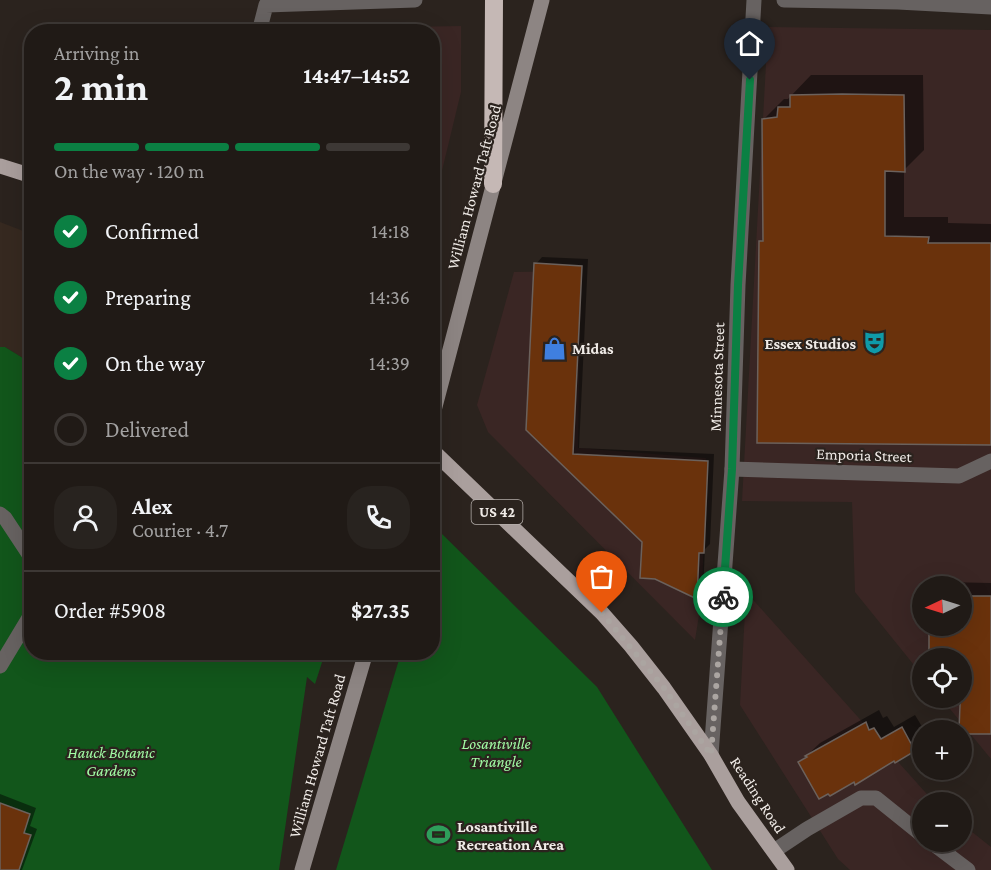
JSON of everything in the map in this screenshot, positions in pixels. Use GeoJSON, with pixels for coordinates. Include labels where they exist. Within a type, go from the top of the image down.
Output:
{"type":"FeatureCollection","features":[{"type":"Feature","properties":{"kind":"highway"},"geometry":{"type":"LineString","coordinates":[[494,0],[494,184]]}},
{"type":"Feature","properties":{"kind":"main road","name":"William Howard Taft Road"},"geometry":{"type":"LineString","coordinates":[[440,388],[542,0]]}},
{"type":"Feature","properties":{"kind":"main road"},"geometry":{"type":"LineString","coordinates":[[0,166],[24,174]]}},
{"type":"Feature","properties":{"kind":"main road","name":"Reading Road"},"geometry":{"type":"LineString","coordinates":[[440,458],[602,613],[664,688],[711,755],[738,802],[787,870]]}},
{"type":"Feature","properties":{"kind":"main road","name":"William Howard Taft Road"},"geometry":{"type":"LineString","coordinates":[[302,870],[364,660]]}},
{"type":"Feature","properties":{"kind":"street"},"geometry":{"type":"LineString","coordinates":[[261,24],[266,5],[415,0]]}},
{"type":"Feature","properties":{"kind":"street","name":"Minnesota Street"},"geometry":{"type":"LineString","coordinates":[[711,755],[732,469],[738,285],[754,0]]}},
{"type":"Feature","properties":{"kind":"street"},"geometry":{"type":"LineString","coordinates":[[784,0],[898,1],[991,7]]}},
{"type":"Feature","properties":{"kind":"street","name":"Emporia Street"},"geometry":{"type":"LineString","coordinates":[[732,469],[959,476],[991,461]]}},
{"type":"Feature","properties":{"kind":"street"},"geometry":{"type":"LineString","coordinates":[[0,514],[24,547]]}},
{"type":"Feature","properties":{"kind":"street"},"geometry":{"type":"LineString","coordinates":[[0,666],[24,626]]}},
{"type":"Feature","properties":{"kind":"street"},"geometry":{"type":"LineString","coordinates":[[774,851],[861,798],[876,798],[912,826]]}},
{"type":"Feature","properties":{"kind":"street"},"geometry":{"type":"LineString","coordinates":[[944,852],[968,870]]}},
{"type":"Feature","properties":{"kind":"shaded area"},"geometry":{"type":"Polygon","coordinates":[[[440,26],[461,26],[461,92],[440,179],[440,26]]]}},
{"type":"Feature","properties":{"kind":"shaded area"},"geometry":{"type":"Polygon","coordinates":[[[768,27],[991,30],[991,759],[972,736],[972,720],[959,720],[949,708],[972,708],[972,648],[912,648],[912,663],[855,592],[852,502],[742,501],[768,27]]]}},
{"type":"Feature","properties":{"kind":"shaded area"},"geometry":{"type":"Polygon","coordinates":[[[0,222],[24,231],[24,359],[5,347],[0,347],[0,222]]]}},
{"type":"Feature","properties":{"kind":"shaded area"},"geometry":{"type":"Polygon","coordinates":[[[581,271],[578,448],[706,458],[702,597],[695,640],[488,432],[477,405],[514,272],[581,271]]]}},
{"type":"Feature","properties":{"kind":"shaded area"},"geometry":{"type":"Polygon","coordinates":[[[746,592],[925,792],[912,792],[912,852],[972,852],[972,832],[991,847],[991,870],[850,870],[838,859],[740,705],[746,592]]]}},
{"type":"Feature","properties":{"kind":"green space","name":"Hauck Botanic Gardens"},"geometry":{"type":"Polygon","coordinates":[[[0,347],[5,347],[24,359],[24,660],[323,660],[315,684],[307,677],[279,870],[0,870],[0,347]]]}},
{"type":"Feature","properties":{"kind":"green space","name":"Losantiville Triangle"},"geometry":{"type":"Polygon","coordinates":[[[440,532],[597,687],[712,870],[336,870],[399,660],[440,660],[440,532]]]}},
{"type":"Feature","properties":{"kind":"building","name":"Essex Studios"},"geometry":{"type":"Polygon","coordinates":[[[790,95],[904,95],[905,172],[885,171],[885,236],[929,237],[928,243],[991,243],[991,445],[757,443],[759,241],[763,241],[762,119],[777,117],[778,107],[790,107],[790,95]]]}},
{"type":"Feature","properties":{"kind":"building","name":"Midas"},"geometry":{"type":"Polygon","coordinates":[[[534,263],[582,266],[573,454],[708,461],[704,553],[699,553],[697,599],[655,579],[640,578],[642,542],[526,430],[534,263]]]}},
{"type":"Feature","properties":{"kind":"building"},"geometry":{"type":"Polygon","coordinates":[[[972,596],[991,596],[991,734],[972,734],[972,720],[959,720],[960,708],[972,708],[972,648],[929,648],[929,636],[972,636],[972,596]]]}},
{"type":"Feature","properties":{"kind":"building"},"geometry":{"type":"Polygon","coordinates":[[[866,722],[869,730],[874,728],[881,739],[902,727],[912,745],[912,753],[895,763],[894,761],[855,785],[854,782],[830,796],[828,794],[819,799],[798,762],[807,757],[805,756],[866,722]]]}},
{"type":"Feature","properties":{"kind":"building"},"geometry":{"type":"Polygon","coordinates":[[[0,803],[30,814],[24,833],[31,835],[19,870],[0,870],[0,803]]]}},
{"type":"Feature","properties":{"kind":"way so far"},"geometry":{"type":"LineString","coordinates":[[602,613],[664,688],[711,755],[723,597]]}},
{"type":"Feature","properties":{"kind":"place","name":"Essex Studios"},"geometry":{"type":"Point","coordinates":[874,343]}},
{"type":"Feature","properties":{"kind":"place","name":"Midas"},"geometry":{"type":"Point","coordinates":[554,348]}},
{"type":"Feature","properties":{"kind":"place","name":"Losantiville Recreation Area"},"geometry":{"type":"Point","coordinates":[439,835]}},
{"type":"Feature","properties":{"kind":"route"},"geometry":{"type":"LineString","coordinates":[[723,597],[732,469],[738,285],[750,80]]}}]}
